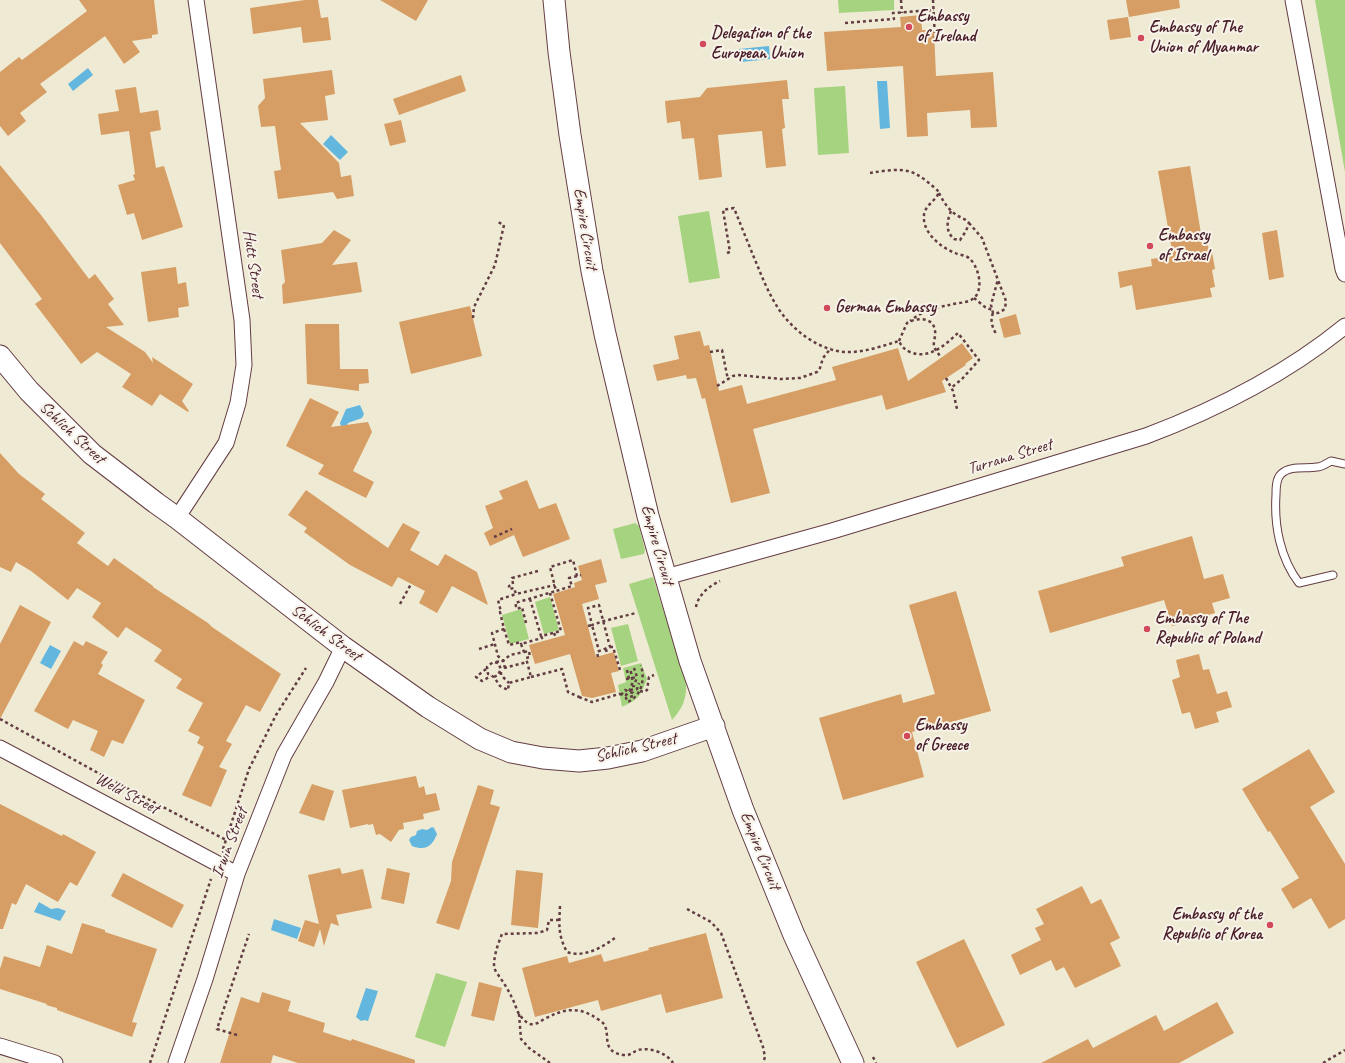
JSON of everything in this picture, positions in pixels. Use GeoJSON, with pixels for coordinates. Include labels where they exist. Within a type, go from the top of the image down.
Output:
{"type":"FeatureCollection","features":[{"type":"Feature","properties":{"kind":"street","name":"Hutt Street"},"geometry":{"type":"LineString","coordinates":[[177,518],[226,443],[238,404],[244,365],[242,320],[196,0]]}},
{"type":"Feature","properties":{"kind":"street","name":"Empire Circuit"},"geometry":{"type":"LineString","coordinates":[[554,0],[570,135],[592,271],[637,470],[666,577],[690,661],[743,810],[794,936],[853,1063]]}},
{"type":"Feature","properties":{"kind":"street"},"geometry":{"type":"LineString","coordinates":[[1293,0],[1345,274]]}},
{"type":"Feature","properties":{"kind":"street","name":"Turrana Street"},"geometry":{"type":"LineString","coordinates":[[666,577],[832,531],[1146,436],[1184,421],[1253,388],[1319,347],[1345,326]]}},
{"type":"Feature","properties":{"kind":"street","name":"Schlich Street"},"geometry":{"type":"LineString","coordinates":[[0,356],[29,391],[92,454],[343,647],[435,711],[480,738],[511,752],[543,758],[579,761],[608,758],[642,751],[714,726]]}},
{"type":"Feature","properties":{"kind":"street","name":"Irwin Street"},"geometry":{"type":"LineString","coordinates":[[176,1063],[205,980],[237,874],[284,756],[326,682],[343,647]]}},
{"type":"Feature","properties":{"kind":"street","name":"Weld Street"},"geometry":{"type":"LineString","coordinates":[[0,748],[237,874]]}},
{"type":"Feature","properties":{"kind":"street"},"geometry":{"type":"LineString","coordinates":[[0,1046],[56,1063]]}},
{"type":"Feature","properties":{"kind":"lane"},"geometry":{"type":"LineString","coordinates":[[1333,575],[1299,583],[1291,572],[1282,549],[1278,531],[1275,506],[1277,484],[1281,474],[1288,470],[1319,467],[1331,461],[1345,464]]}},
{"type":"Feature","properties":{"kind":"path"},"geometry":{"type":"LineString","coordinates":[[901,0],[902,13]]}},
{"type":"Feature","properties":{"kind":"path"},"geometry":{"type":"LineString","coordinates":[[933,0],[935,38]]}},
{"type":"Feature","properties":{"kind":"path"},"geometry":{"type":"LineString","coordinates":[[845,23],[894,19],[894,13],[934,10]]}},
{"type":"Feature","properties":{"kind":"path"},"geometry":{"type":"LineString","coordinates":[[870,173],[896,170],[913,172],[939,192],[943,201],[951,212],[965,219],[982,238],[1006,300],[1005,309],[1001,313],[993,312],[974,298]]}},
{"type":"Feature","properties":{"kind":"path"},"geometry":{"type":"LineString","coordinates":[[939,192],[938,196],[927,207],[924,214],[927,231],[940,244],[951,251],[969,258],[978,273],[978,291],[974,298],[962,303],[950,304],[917,316],[904,327],[899,341],[902,347],[914,354],[925,355],[936,350],[958,332],[979,360],[962,379],[951,388]]}},
{"type":"Feature","properties":{"kind":"path"},"geometry":{"type":"LineString","coordinates":[[727,253],[730,252],[723,210],[734,208],[764,282],[779,311],[795,328],[811,341],[845,352],[858,352],[899,341]]}},
{"type":"Feature","properties":{"kind":"path"},"geometry":{"type":"LineString","coordinates":[[951,212],[947,225],[951,237],[954,239],[960,240],[969,223]]}},
{"type":"Feature","properties":{"kind":"path"},"geometry":{"type":"LineString","coordinates":[[473,318],[474,307],[495,265],[504,225],[498,222]]}},
{"type":"Feature","properties":{"kind":"path"},"geometry":{"type":"LineString","coordinates":[[996,334],[991,319],[993,312],[991,304],[998,279]]}},
{"type":"Feature","properties":{"kind":"path"},"geometry":{"type":"LineString","coordinates":[[910,321],[924,319],[931,322],[935,330],[934,344],[941,358]]}},
{"type":"Feature","properties":{"kind":"path"},"geometry":{"type":"LineString","coordinates":[[718,386],[738,375],[781,380],[800,378],[817,372],[831,348]]}},
{"type":"Feature","properties":{"kind":"path"},"geometry":{"type":"LineString","coordinates":[[710,352],[722,350],[728,380]]}},
{"type":"Feature","properties":{"kind":"path"},"geometry":{"type":"LineString","coordinates":[[946,378],[951,388],[957,409]]}},
{"type":"Feature","properties":{"kind":"path"},"geometry":{"type":"LineString","coordinates":[[494,537],[512,529]]}},
{"type":"Feature","properties":{"kind":"path"},"geometry":{"type":"LineString","coordinates":[[526,623],[522,607],[517,609],[515,603],[530,599],[550,593],[572,586],[569,578],[579,576],[573,560],[550,567],[556,591]]}},
{"type":"Feature","properties":{"kind":"path"},"geometry":{"type":"LineString","coordinates":[[516,594],[514,588],[510,589],[509,586],[513,584],[512,578],[538,571]]}},
{"type":"Feature","properties":{"kind":"path"},"geometry":{"type":"LineString","coordinates":[[696,611],[696,604],[703,593],[711,585],[725,579]]}},
{"type":"Feature","properties":{"kind":"path"},"geometry":{"type":"LineString","coordinates":[[400,604],[411,584]]}},
{"type":"Feature","properties":{"kind":"path"},"geometry":{"type":"LineString","coordinates":[[550,593],[561,631],[542,639],[522,644],[521,642],[508,645],[498,600],[554,585]]}},
{"type":"Feature","properties":{"kind":"path"},"geometry":{"type":"LineString","coordinates":[[530,599],[542,639]]}},
{"type":"Feature","properties":{"kind":"path"},"geometry":{"type":"LineString","coordinates":[[598,657],[588,608],[599,605],[610,648]]}},
{"type":"Feature","properties":{"kind":"path"},"geometry":{"type":"LineString","coordinates":[[588,626],[636,613]]}},
{"type":"Feature","properties":{"kind":"path"},"geometry":{"type":"LineString","coordinates":[[504,629],[492,633],[498,656],[503,661],[505,668]]}},
{"type":"Feature","properties":{"kind":"path"},"geometry":{"type":"LineString","coordinates":[[554,633],[556,638]]}},
{"type":"Feature","properties":{"kind":"path"},"geometry":{"type":"LineString","coordinates":[[479,649],[495,644]]}},
{"type":"Feature","properties":{"kind":"path"},"geometry":{"type":"LineString","coordinates":[[522,644],[524,652]]}},
{"type":"Feature","properties":{"kind":"path"},"geometry":{"type":"LineString","coordinates":[[598,651],[613,647],[620,670]]}},
{"type":"Feature","properties":{"kind":"path"},"geometry":{"type":"LineString","coordinates":[[606,649],[607,654]]}},
{"type":"Feature","properties":{"kind":"path"},"geometry":{"type":"LineString","coordinates":[[527,662],[505,668],[498,675],[482,680],[476,677],[490,663],[503,661],[510,655],[529,651],[530,657],[526,658],[531,677]]}},
{"type":"Feature","properties":{"kind":"path"},"geometry":{"type":"LineString","coordinates":[[495,662],[499,665],[501,675],[509,683]]}},
{"type":"Feature","properties":{"kind":"path"},"geometry":{"type":"LineString","coordinates":[[629,690],[634,695],[626,698],[628,702],[634,699],[640,691],[643,678],[641,665]]}},
{"type":"Feature","properties":{"kind":"path"},"geometry":{"type":"LineString","coordinates":[[486,668],[488,674],[492,676],[500,686],[508,690],[509,683]]}},
{"type":"Feature","properties":{"kind":"path"},"geometry":{"type":"LineString","coordinates":[[509,683],[562,669],[568,692],[592,702],[619,694],[626,695],[636,682],[634,668]]}},
{"type":"Feature","properties":{"kind":"path"},"geometry":{"type":"LineString","coordinates":[[628,669],[629,679],[632,686]]}},
{"type":"Feature","properties":{"kind":"path"},"geometry":{"type":"LineString","coordinates":[[640,691],[644,692],[647,690],[649,683],[648,679],[654,675]]}},
{"type":"Feature","properties":{"kind":"path"},"geometry":{"type":"LineString","coordinates":[[629,679],[636,677]]}},
{"type":"Feature","properties":{"kind":"path"},"geometry":{"type":"LineString","coordinates":[[629,690],[637,689],[639,683]]}},
{"type":"Feature","properties":{"kind":"path"},"geometry":{"type":"LineString","coordinates":[[0,719],[100,774],[226,840]]}},
{"type":"Feature","properties":{"kind":"path"},"geometry":{"type":"LineString","coordinates":[[560,906],[559,930],[567,952],[574,954],[586,953],[602,947],[616,937]]}},
{"type":"Feature","properties":{"kind":"path"},"geometry":{"type":"LineString","coordinates":[[687,909],[711,922],[721,932],[763,1047],[765,1057],[763,1063]]}},
{"type":"Feature","properties":{"kind":"path"},"geometry":{"type":"LineString","coordinates":[[560,920],[549,920],[547,930],[538,933],[502,934],[497,948],[494,968],[512,998],[519,1014],[526,1023],[537,1023],[556,1014],[577,1010],[594,1017],[603,1023],[608,1045],[615,1052],[624,1055],[642,1050],[661,1052],[665,1054],[673,1063]]}},
{"type":"Feature","properties":{"kind":"path"},"geometry":{"type":"LineString","coordinates":[[237,1035],[217,1029],[249,934]]}},
{"type":"Feature","properties":{"kind":"path"},"geometry":{"type":"LineString","coordinates":[[519,1014],[521,1039],[528,1048],[550,1063]]}},
{"type":"Feature","properties":{"kind":"path"},"geometry":{"type":"LineString","coordinates":[[1323,1063],[1345,1050]]}},
{"type":"Feature","properties":{"kind":"path"},"geometry":{"type":"LineString","coordinates":[[872,1056],[876,1063]]}},
{"type":"Feature","properties":{"kind":"green space"},"geometry":{"type":"Polygon","coordinates":[[[838,0],[894,0],[894,10],[839,13],[838,0]]]}},
{"type":"Feature","properties":{"kind":"green space"},"geometry":{"type":"Polygon","coordinates":[[[1315,0],[1345,0],[1345,172],[1315,0]]]}},
{"type":"Feature","properties":{"kind":"green space"},"geometry":{"type":"Polygon","coordinates":[[[845,86],[849,153],[818,155],[814,88],[845,86]]]}},
{"type":"Feature","properties":{"kind":"green space"},"geometry":{"type":"Polygon","coordinates":[[[709,211],[720,278],[689,283],[678,216],[709,211]]]}},
{"type":"Feature","properties":{"kind":"green space"},"geometry":{"type":"Polygon","coordinates":[[[635,523],[639,526],[645,550],[644,554],[621,559],[613,529],[635,523]]]}},
{"type":"Feature","properties":{"kind":"green space"},"geometry":{"type":"Polygon","coordinates":[[[653,577],[686,683],[686,694],[683,703],[679,712],[672,720],[629,584],[653,577]]]}},
{"type":"Feature","properties":{"kind":"green space"},"geometry":{"type":"Polygon","coordinates":[[[550,597],[559,630],[544,634],[535,602],[550,597]]]}},
{"type":"Feature","properties":{"kind":"green space"},"geometry":{"type":"Polygon","coordinates":[[[521,609],[529,639],[510,644],[502,615],[521,609]]]}},
{"type":"Feature","properties":{"kind":"green space"},"geometry":{"type":"Polygon","coordinates":[[[628,624],[638,661],[621,666],[611,628],[628,624]]]}},
{"type":"Feature","properties":{"kind":"green space"},"geometry":{"type":"Polygon","coordinates":[[[641,663],[647,679],[645,685],[636,699],[622,707],[618,685],[626,682],[623,668],[641,663]]]}},
{"type":"Feature","properties":{"kind":"green space"},"geometry":{"type":"Polygon","coordinates":[[[436,973],[467,982],[445,1047],[415,1037],[436,973]]]}},
{"type":"Feature","properties":{"kind":"water"},"geometry":{"type":"Polygon","coordinates":[[[769,46],[770,59],[741,62],[739,49],[769,46]]]}},
{"type":"Feature","properties":{"kind":"water"},"geometry":{"type":"Polygon","coordinates":[[[88,68],[93,75],[73,91],[68,84],[88,68]]]}},
{"type":"Feature","properties":{"kind":"water"},"geometry":{"type":"Polygon","coordinates":[[[877,81],[887,81],[890,128],[880,129],[877,81]]]}},
{"type":"Feature","properties":{"kind":"water"},"geometry":{"type":"Polygon","coordinates":[[[331,135],[348,152],[340,160],[323,144],[331,135]]]}},
{"type":"Feature","properties":{"kind":"water"},"geometry":{"type":"Polygon","coordinates":[[[360,405],[364,414],[362,418],[348,423],[346,428],[341,426],[340,423],[346,409],[360,405]]]}},
{"type":"Feature","properties":{"kind":"water"},"geometry":{"type":"Polygon","coordinates":[[[50,645],[61,651],[51,669],[40,663],[50,645]]]}},
{"type":"Feature","properties":{"kind":"water"},"geometry":{"type":"Polygon","coordinates":[[[432,827],[437,834],[433,842],[428,847],[421,848],[412,846],[409,840],[411,837],[416,835],[417,831],[422,829],[427,830],[432,827]]]}},
{"type":"Feature","properties":{"kind":"water"},"geometry":{"type":"Polygon","coordinates":[[[39,902],[51,909],[58,908],[66,911],[60,921],[34,912],[39,902]]]}},
{"type":"Feature","properties":{"kind":"water"},"geometry":{"type":"Polygon","coordinates":[[[274,919],[301,928],[297,939],[271,930],[274,919]]]}},
{"type":"Feature","properties":{"kind":"water"},"geometry":{"type":"Polygon","coordinates":[[[366,988],[378,991],[368,1021],[361,1021],[356,1017],[366,988]]]}},
{"type":"Feature","properties":{"kind":"building"},"geometry":{"type":"Polygon","coordinates":[[[79,0],[154,0],[158,34],[152,35],[152,38],[132,41],[140,52],[124,64],[105,36],[40,84],[47,92],[20,113],[26,121],[8,136],[0,126],[0,72],[19,57],[22,60],[87,11],[79,0]]]}},
{"type":"Feature","properties":{"kind":"building"},"geometry":{"type":"Polygon","coordinates":[[[305,0],[318,0],[321,18],[328,17],[331,40],[303,43],[301,27],[253,34],[250,8],[305,0]]]}},
{"type":"Feature","properties":{"kind":"building"},"geometry":{"type":"Polygon","coordinates":[[[380,0],[428,0],[416,21],[380,0]]]}},
{"type":"Feature","properties":{"kind":"building"},"geometry":{"type":"Polygon","coordinates":[[[1126,0],[1179,0],[1180,8],[1129,17],[1126,0]]]}},
{"type":"Feature","properties":{"kind":"building"},"geometry":{"type":"Polygon","coordinates":[[[921,15],[922,30],[934,30],[936,76],[993,72],[997,127],[971,128],[970,110],[927,113],[928,136],[907,137],[903,66],[827,71],[824,32],[901,27],[900,17],[921,15]]]}},
{"type":"Feature","properties":{"kind":"building"},"geometry":{"type":"Polygon","coordinates":[[[1128,17],[1131,37],[1110,40],[1107,20],[1128,17]]]}},
{"type":"Feature","properties":{"kind":"building"},"geometry":{"type":"Polygon","coordinates":[[[332,70],[335,94],[325,96],[328,120],[300,123],[339,163],[341,177],[351,175],[354,196],[337,199],[333,192],[278,199],[274,171],[281,170],[275,126],[261,127],[258,106],[265,98],[263,79],[332,70]]]}},
{"type":"Feature","properties":{"kind":"building"},"geometry":{"type":"Polygon","coordinates":[[[461,75],[466,91],[399,115],[393,99],[461,75]]]}},
{"type":"Feature","properties":{"kind":"building"},"geometry":{"type":"Polygon","coordinates":[[[787,80],[789,99],[782,99],[785,128],[782,129],[786,166],[766,168],[762,131],[718,135],[722,177],[699,180],[694,138],[682,139],[680,121],[667,123],[665,101],[700,97],[707,88],[787,80]]]}},
{"type":"Feature","properties":{"kind":"building"},"geometry":{"type":"Polygon","coordinates":[[[136,87],[140,113],[158,110],[161,130],[150,132],[156,168],[164,166],[183,227],[142,240],[134,213],[127,215],[118,185],[135,180],[133,175],[135,174],[129,131],[101,135],[98,114],[119,111],[115,90],[136,87]]]}},
{"type":"Feature","properties":{"kind":"building"},"geometry":{"type":"Polygon","coordinates":[[[401,120],[406,142],[390,146],[384,124],[401,120]]]}},
{"type":"Feature","properties":{"kind":"building"},"geometry":{"type":"Polygon","coordinates":[[[0,165],[41,215],[89,279],[95,274],[114,299],[108,304],[124,325],[106,327],[145,352],[153,363],[152,357],[193,384],[182,401],[189,411],[188,412],[160,394],[152,406],[122,387],[131,374],[97,352],[81,364],[35,304],[42,299],[0,243],[0,165]]]}},
{"type":"Feature","properties":{"kind":"building"},"geometry":{"type":"Polygon","coordinates":[[[1190,166],[1202,240],[1207,239],[1209,252],[1212,252],[1215,269],[1212,270],[1215,287],[1210,288],[1212,297],[1136,310],[1132,285],[1120,288],[1118,272],[1152,266],[1151,259],[1173,256],[1158,171],[1190,166]]]}},
{"type":"Feature","properties":{"kind":"building"},"geometry":{"type":"Polygon","coordinates":[[[334,230],[351,240],[332,265],[357,262],[362,292],[283,304],[282,285],[285,282],[281,250],[322,243],[334,230]]]}},
{"type":"Feature","properties":{"kind":"building"},"geometry":{"type":"Polygon","coordinates":[[[1277,230],[1284,277],[1269,280],[1262,233],[1277,230]]]}},
{"type":"Feature","properties":{"kind":"building"},"geometry":{"type":"Polygon","coordinates":[[[176,267],[178,284],[186,282],[189,306],[178,308],[179,317],[148,322],[141,272],[176,267]]]}},
{"type":"Feature","properties":{"kind":"building"},"geometry":{"type":"Polygon","coordinates":[[[470,306],[482,356],[411,374],[399,322],[470,306]]]}},
{"type":"Feature","properties":{"kind":"building"},"geometry":{"type":"Polygon","coordinates":[[[1016,314],[1021,334],[1004,338],[999,319],[1016,314]]]}},
{"type":"Feature","properties":{"kind":"building"},"geometry":{"type":"Polygon","coordinates":[[[305,324],[339,324],[340,369],[368,369],[369,383],[359,384],[359,391],[307,384],[305,324]]]}},
{"type":"Feature","properties":{"kind":"building"},"geometry":{"type":"Polygon","coordinates":[[[700,331],[704,346],[709,345],[719,391],[742,385],[747,404],[836,380],[832,367],[898,348],[908,381],[962,343],[973,358],[965,364],[966,365],[942,381],[946,392],[886,410],[882,395],[753,429],[770,493],[731,503],[705,398],[702,399],[696,378],[687,379],[686,375],[657,381],[653,365],[679,359],[674,336],[700,331]]]}},
{"type":"Feature","properties":{"kind":"building"},"geometry":{"type":"Polygon","coordinates":[[[310,398],[339,412],[331,427],[368,422],[372,432],[353,471],[374,482],[366,498],[318,474],[324,465],[286,446],[310,398]]]}},
{"type":"Feature","properties":{"kind":"building"},"geometry":{"type":"Polygon","coordinates":[[[0,453],[19,474],[45,494],[41,499],[85,533],[77,543],[108,566],[114,558],[153,587],[281,674],[260,712],[246,705],[226,741],[232,744],[219,767],[227,770],[211,807],[182,795],[204,747],[197,743],[200,737],[188,731],[203,703],[176,688],[182,679],[154,661],[162,650],[126,627],[118,638],[92,617],[101,603],[77,588],[68,600],[31,571],[16,562],[11,572],[0,567],[0,453]]]}},
{"type":"Feature","properties":{"kind":"building"},"geometry":{"type":"Polygon","coordinates":[[[527,480],[539,509],[556,503],[570,539],[523,557],[514,535],[490,546],[484,533],[493,528],[485,506],[503,499],[499,491],[527,480]]]}},
{"type":"Feature","properties":{"kind":"building"},"geometry":{"type":"Polygon","coordinates":[[[306,490],[388,548],[403,523],[420,532],[410,550],[438,566],[445,554],[477,572],[488,605],[452,586],[437,613],[419,603],[425,591],[398,577],[392,587],[350,565],[304,532],[307,528],[288,515],[306,490]]]}},
{"type":"Feature","properties":{"kind":"building"},"geometry":{"type":"Polygon","coordinates":[[[1192,536],[1204,579],[1223,574],[1230,598],[1212,603],[1215,613],[1172,626],[1164,600],[1050,633],[1038,591],[1124,566],[1121,557],[1192,536]]]}},
{"type":"Feature","properties":{"kind":"building"},"geometry":{"type":"Polygon","coordinates":[[[601,559],[607,582],[595,585],[599,599],[582,604],[596,657],[614,652],[619,671],[611,673],[616,692],[592,698],[582,696],[570,654],[535,664],[529,645],[565,635],[553,594],[575,587],[574,583],[582,580],[578,566],[601,559]]]}},
{"type":"Feature","properties":{"kind":"building"},"geometry":{"type":"Polygon","coordinates":[[[956,591],[991,711],[912,732],[924,777],[843,800],[819,718],[901,694],[903,703],[935,694],[909,605],[956,591]]]}},
{"type":"Feature","properties":{"kind":"building"},"geometry":{"type":"Polygon","coordinates":[[[20,605],[51,622],[0,719],[0,644],[20,605]]]}},
{"type":"Feature","properties":{"kind":"building"},"geometry":{"type":"Polygon","coordinates":[[[74,641],[83,646],[86,641],[108,652],[101,663],[103,665],[98,674],[145,700],[123,744],[112,740],[104,757],[90,750],[98,731],[73,720],[68,729],[34,711],[74,641]]]}},
{"type":"Feature","properties":{"kind":"building"},"geometry":{"type":"Polygon","coordinates":[[[1199,654],[1203,670],[1209,669],[1217,694],[1227,691],[1232,707],[1216,712],[1219,722],[1195,729],[1190,712],[1182,714],[1172,680],[1180,677],[1176,660],[1199,654]]]}},
{"type":"Feature","properties":{"kind":"building"},"geometry":{"type":"Polygon","coordinates":[[[1309,749],[1335,792],[1310,807],[1345,864],[1345,919],[1329,929],[1311,898],[1293,909],[1281,889],[1299,878],[1270,831],[1268,832],[1242,789],[1309,749]]]}},
{"type":"Feature","properties":{"kind":"building"},"geometry":{"type":"Polygon","coordinates":[[[416,776],[419,788],[424,786],[426,795],[436,793],[440,810],[423,814],[424,819],[403,823],[404,829],[399,830],[391,842],[380,834],[376,835],[373,824],[350,828],[342,790],[416,776]]]}},
{"type":"Feature","properties":{"kind":"building"},"geometry":{"type":"Polygon","coordinates":[[[312,784],[334,791],[324,821],[299,813],[312,784]]]}},
{"type":"Feature","properties":{"kind":"building"},"geometry":{"type":"Polygon","coordinates":[[[478,785],[494,790],[490,804],[500,807],[459,930],[436,923],[451,881],[452,862],[478,785]]]}},
{"type":"Feature","properties":{"kind":"building"},"geometry":{"type":"Polygon","coordinates":[[[0,804],[62,836],[63,834],[96,852],[77,886],[70,882],[58,902],[26,884],[16,905],[12,903],[3,929],[0,929],[0,804]]]}},
{"type":"Feature","properties":{"kind":"building"},"geometry":{"type":"Polygon","coordinates":[[[340,868],[342,874],[363,869],[372,908],[336,915],[339,926],[331,923],[324,946],[320,929],[314,947],[298,941],[305,920],[319,924],[308,875],[340,868]]]}},
{"type":"Feature","properties":{"kind":"building"},"geometry":{"type":"Polygon","coordinates":[[[387,868],[410,873],[404,904],[381,899],[387,868]]]}},
{"type":"Feature","properties":{"kind":"building"},"geometry":{"type":"Polygon","coordinates":[[[516,870],[543,873],[538,928],[511,925],[516,870]]]}},
{"type":"Feature","properties":{"kind":"building"},"geometry":{"type":"Polygon","coordinates":[[[123,873],[184,905],[172,928],[111,896],[123,873]]]}},
{"type":"Feature","properties":{"kind":"building"},"geometry":{"type":"Polygon","coordinates":[[[1082,886],[1091,904],[1101,899],[1120,938],[1110,943],[1121,966],[1075,988],[1064,967],[1056,971],[1051,960],[1020,975],[1011,955],[1041,940],[1035,928],[1044,924],[1036,909],[1082,886]]]}},
{"type":"Feature","properties":{"kind":"building"},"geometry":{"type":"Polygon","coordinates":[[[82,923],[157,949],[132,1022],[137,1023],[132,1037],[57,1010],[57,1008],[46,1005],[47,1004],[0,989],[0,969],[4,956],[40,967],[47,945],[72,954],[82,923]]]}},
{"type":"Feature","properties":{"kind":"building"},"geometry":{"type":"Polygon","coordinates":[[[706,933],[723,998],[666,1013],[661,994],[601,1011],[598,1000],[535,1017],[522,968],[567,956],[569,963],[601,954],[604,962],[649,950],[648,948],[706,933]]]}},
{"type":"Feature","properties":{"kind":"building"},"geometry":{"type":"Polygon","coordinates":[[[964,939],[1005,1025],[957,1048],[916,962],[964,939]]]}},
{"type":"Feature","properties":{"kind":"building"},"geometry":{"type":"Polygon","coordinates":[[[479,982],[502,988],[494,1021],[471,1016],[479,982]]]}},
{"type":"Feature","properties":{"kind":"building"},"geometry":{"type":"Polygon","coordinates":[[[262,992],[291,1001],[288,1011],[325,1023],[323,1032],[351,1041],[352,1039],[415,1060],[415,1063],[298,1063],[273,1055],[271,1063],[220,1063],[241,997],[259,1003],[262,992]]]}},
{"type":"Feature","properties":{"kind":"building"},"geometry":{"type":"Polygon","coordinates":[[[1217,1002],[1234,1033],[1179,1063],[1041,1063],[1088,1039],[1093,1048],[1156,1015],[1164,1031],[1217,1002]]]}},
{"type":"Feature","properties":{"kind":"place","name":"Embassy of Ireland"},"geometry":{"type":"Point","coordinates":[909,27]}},
{"type":"Feature","properties":{"kind":"place","name":"Embassy of The Union of Myanmar"},"geometry":{"type":"Point","coordinates":[1141,38]}},
{"type":"Feature","properties":{"kind":"place","name":"Delegation of the European Union"},"geometry":{"type":"Point","coordinates":[703,44]}},
{"type":"Feature","properties":{"kind":"place","name":"Embassy of Israel"},"geometry":{"type":"Point","coordinates":[1150,246]}},
{"type":"Feature","properties":{"kind":"place","name":"German Embassy"},"geometry":{"type":"Point","coordinates":[827,308]}},
{"type":"Feature","properties":{"kind":"place","name":"Embassy of The Republic of Poland"},"geometry":{"type":"Point","coordinates":[1147,629]}},
{"type":"Feature","properties":{"kind":"place","name":"Embassy of Greece"},"geometry":{"type":"Point","coordinates":[907,736]}},
{"type":"Feature","properties":{"kind":"place","name":"Embassy of the Republic of Korea"},"geometry":{"type":"Point","coordinates":[1270,925]}}]}
